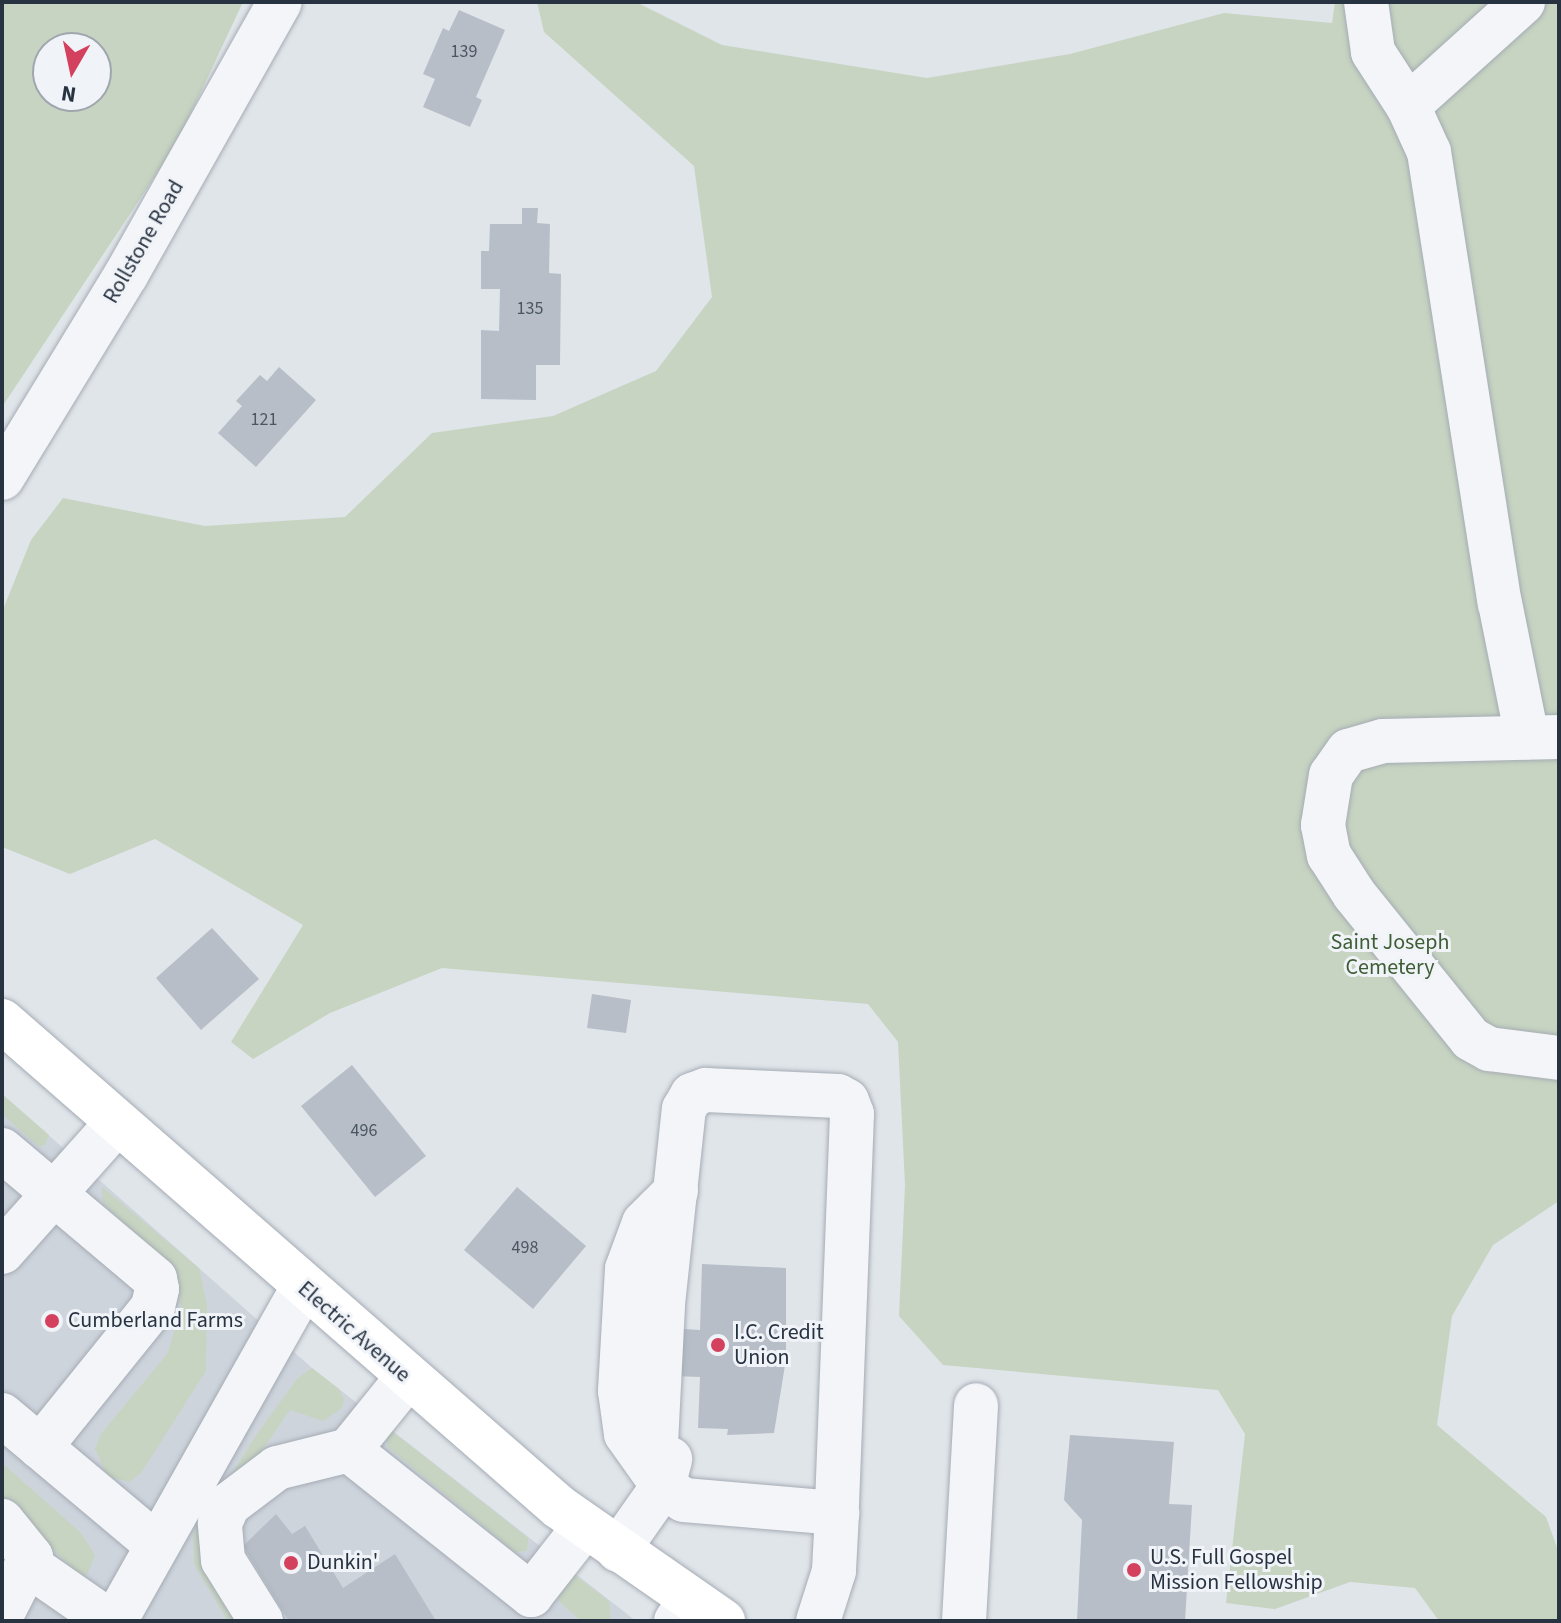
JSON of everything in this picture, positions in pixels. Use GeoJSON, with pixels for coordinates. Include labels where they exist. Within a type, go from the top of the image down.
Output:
{"type":"FeatureCollection","features":[{"type":"Feature","properties":{"kind":"main road","name":"Electric Avenue"},"geometry":{"type":"LineString","coordinates":[[2,1021],[407,1378],[696,1614]]}},
{"type":"Feature","properties":{"kind":"street","name":"Rollstone Road"},"geometry":{"type":"LineString","coordinates":[[2,478],[126,275],[280,2]]}},
{"type":"Feature","properties":{"kind":"street"},"geometry":{"type":"LineString","coordinates":[[1366,2],[1373,52],[1408,106],[1429,152],[1500,603],[1543,737],[1383,741],[1348,751],[1331,775],[1323,825],[1329,855],[1354,894],[1471,1039],[1489,1049],[1559,1058]]}},
{"type":"Feature","properties":{"kind":"street"},"geometry":{"type":"LineString","coordinates":[[1408,106],[1523,2]]}},
{"type":"Feature","properties":{"kind":"street"},"geometry":{"type":"LineString","coordinates":[[349,1450],[517,1613],[663,1486],[677,1424],[687,1261],[676,1191],[684,1109],[698,1091],[838,1096],[851,1106],[837,1513],[834,1571],[818,1621]]}},
{"type":"Feature","properties":{"kind":"street"},"geometry":{"type":"LineString","coordinates":[[2,1252],[117,1123]]}},
{"type":"Feature","properties":{"kind":"street"},"geometry":{"type":"LineString","coordinates":[[2,1150],[155,1279],[157,1289],[153,1307],[40,1447]]}},
{"type":"Feature","properties":{"kind":"street"},"geometry":{"type":"LineString","coordinates":[[676,1191],[644,1223],[633,1243],[627,1269],[620,1391],[626,1434],[663,1486],[700,1504],[837,1513]]}},
{"type":"Feature","properties":{"kind":"street"},"geometry":{"type":"LineString","coordinates":[[30,1566],[112,1621],[303,1288]]}},
{"type":"Feature","properties":{"kind":"street"},"geometry":{"type":"LineString","coordinates":[[261,1621],[220,1552],[220,1523],[228,1505],[277,1468],[349,1450],[407,1378]]}},
{"type":"Feature","properties":{"kind":"street"},"geometry":{"type":"LineString","coordinates":[[964,1621],[976,1405]]}},
{"type":"Feature","properties":{"kind":"street"},"geometry":{"type":"LineString","coordinates":[[2,1415],[157,1545]]}},
{"type":"Feature","properties":{"kind":"street"},"geometry":{"type":"LineString","coordinates":[[2,1521],[27,1545],[30,1566],[2,1614]]}},
{"type":"Feature","properties":{"kind":"shaded area"},"geometry":{"type":"Polygon","coordinates":[[[2,1094],[312,1368],[636,1621],[2,1621],[2,1094]]]}},
{"type":"Feature","properties":{"kind":"green space"},"geometry":{"type":"Polygon","coordinates":[[[2,2],[243,2],[177,143],[2,407],[2,2]]]}},
{"type":"Feature","properties":{"kind":"green space","name":"Saint Joseph Cemetery"},"geometry":{"type":"Polygon","coordinates":[[[537,2],[636,2],[722,45],[927,78],[1070,54],[1224,13],[1332,23],[1335,2],[1559,2],[1559,1201],[1493,1245],[1452,1316],[1437,1425],[1546,1517],[1559,1553],[1559,1621],[1439,1621],[1415,1588],[1350,1582],[1275,1609],[1226,1603],[1245,1434],[1218,1390],[943,1365],[899,1316],[905,1185],[898,1042],[868,1004],[442,968],[330,1013],[253,1059],[231,1042],[303,925],[155,839],[70,874],[2,847],[2,612],[31,540],[63,498],[205,526],[345,517],[432,433],[553,416],[656,371],[712,297],[694,166],[544,32],[537,2]]]}},
{"type":"Feature","properties":{"kind":"green space"},"geometry":{"type":"Polygon","coordinates":[[[2,1094],[49,1135],[45,1145],[38,1146],[2,1114],[2,1094]]]}},
{"type":"Feature","properties":{"kind":"green space"},"geometry":{"type":"Polygon","coordinates":[[[102,1187],[199,1268],[207,1305],[206,1371],[141,1473],[129,1482],[107,1476],[95,1449],[101,1434],[168,1353],[181,1307],[170,1266],[103,1203],[102,1187]]]}},
{"type":"Feature","properties":{"kind":"green space"},"geometry":{"type":"Polygon","coordinates":[[[312,1368],[339,1389],[344,1399],[342,1408],[323,1421],[290,1410],[213,1522],[247,1621],[228,1621],[194,1564],[193,1535],[257,1434],[297,1379],[312,1368]]]}},
{"type":"Feature","properties":{"kind":"green space"},"geometry":{"type":"Polygon","coordinates":[[[393,1432],[528,1538],[527,1551],[515,1552],[388,1447],[386,1437],[393,1432]]]}},
{"type":"Feature","properties":{"kind":"green space"},"geometry":{"type":"Polygon","coordinates":[[[2,1463],[81,1533],[95,1555],[87,1575],[80,1575],[2,1502],[2,1463]]]}},
{"type":"Feature","properties":{"kind":"green space"},"geometry":{"type":"Polygon","coordinates":[[[572,1573],[609,1601],[611,1621],[581,1621],[562,1604],[557,1597],[572,1573]]]}},
{"type":"Feature","properties":{"kind":"building"},"geometry":{"type":"Polygon","coordinates":[[[459,10],[505,30],[476,97],[482,100],[470,127],[423,107],[435,79],[423,74],[443,28],[449,31],[459,10]]]}},
{"type":"Feature","properties":{"kind":"building"},"geometry":{"type":"Polygon","coordinates":[[[522,208],[538,208],[537,223],[550,224],[549,273],[561,274],[560,365],[536,365],[536,400],[481,399],[481,330],[499,331],[500,289],[481,289],[481,251],[489,251],[490,224],[522,224],[522,208]]]}},
{"type":"Feature","properties":{"kind":"building"},"geometry":{"type":"Polygon","coordinates":[[[279,367],[316,400],[256,467],[218,433],[242,406],[236,401],[260,375],[267,381],[279,367]]]}},
{"type":"Feature","properties":{"kind":"building"},"geometry":{"type":"Polygon","coordinates":[[[212,928],[259,979],[201,1030],[156,978],[212,928]]]}},
{"type":"Feature","properties":{"kind":"building"},"geometry":{"type":"Polygon","coordinates":[[[592,994],[631,1000],[626,1033],[587,1028],[592,994]]]}},
{"type":"Feature","properties":{"kind":"building"},"geometry":{"type":"Polygon","coordinates":[[[352,1065],[426,1156],[375,1197],[301,1106],[352,1065]]]}},
{"type":"Feature","properties":{"kind":"building"},"geometry":{"type":"Polygon","coordinates":[[[517,1187],[586,1246],[533,1309],[464,1250],[517,1187]]]}},
{"type":"Feature","properties":{"kind":"building","name":"I.C. Credit Union"},"geometry":{"type":"Polygon","coordinates":[[[702,1264],[786,1268],[786,1359],[774,1433],[727,1435],[728,1429],[698,1428],[700,1377],[648,1375],[650,1327],[700,1330],[702,1264]]]}},
{"type":"Feature","properties":{"kind":"building","name":"U.S. Full Gospel Mission Fellowship"},"geometry":{"type":"Polygon","coordinates":[[[1070,1435],[1174,1442],[1169,1504],[1192,1505],[1185,1621],[1077,1621],[1082,1520],[1064,1500],[1070,1435]]]}},
{"type":"Feature","properties":{"kind":"building","name":"Dunkin'"},"geometry":{"type":"Polygon","coordinates":[[[276,1514],[292,1534],[305,1526],[343,1588],[395,1554],[436,1621],[289,1621],[243,1546],[276,1514]]]}},
{"type":"Feature","properties":{"kind":"place","name":"Cumberland Farms"},"geometry":{"type":"Point","coordinates":[52,1321]}},
{"type":"Feature","properties":{"kind":"place","name":"I.C. Credit Union"},"geometry":{"type":"Point","coordinates":[718,1345]}},
{"type":"Feature","properties":{"kind":"place","name":"Dunkin'"},"geometry":{"type":"Point","coordinates":[291,1563]}},
{"type":"Feature","properties":{"kind":"place","name":"U.S. Full Gospel Mission Fellowship"},"geometry":{"type":"Point","coordinates":[1134,1570]}}]}
